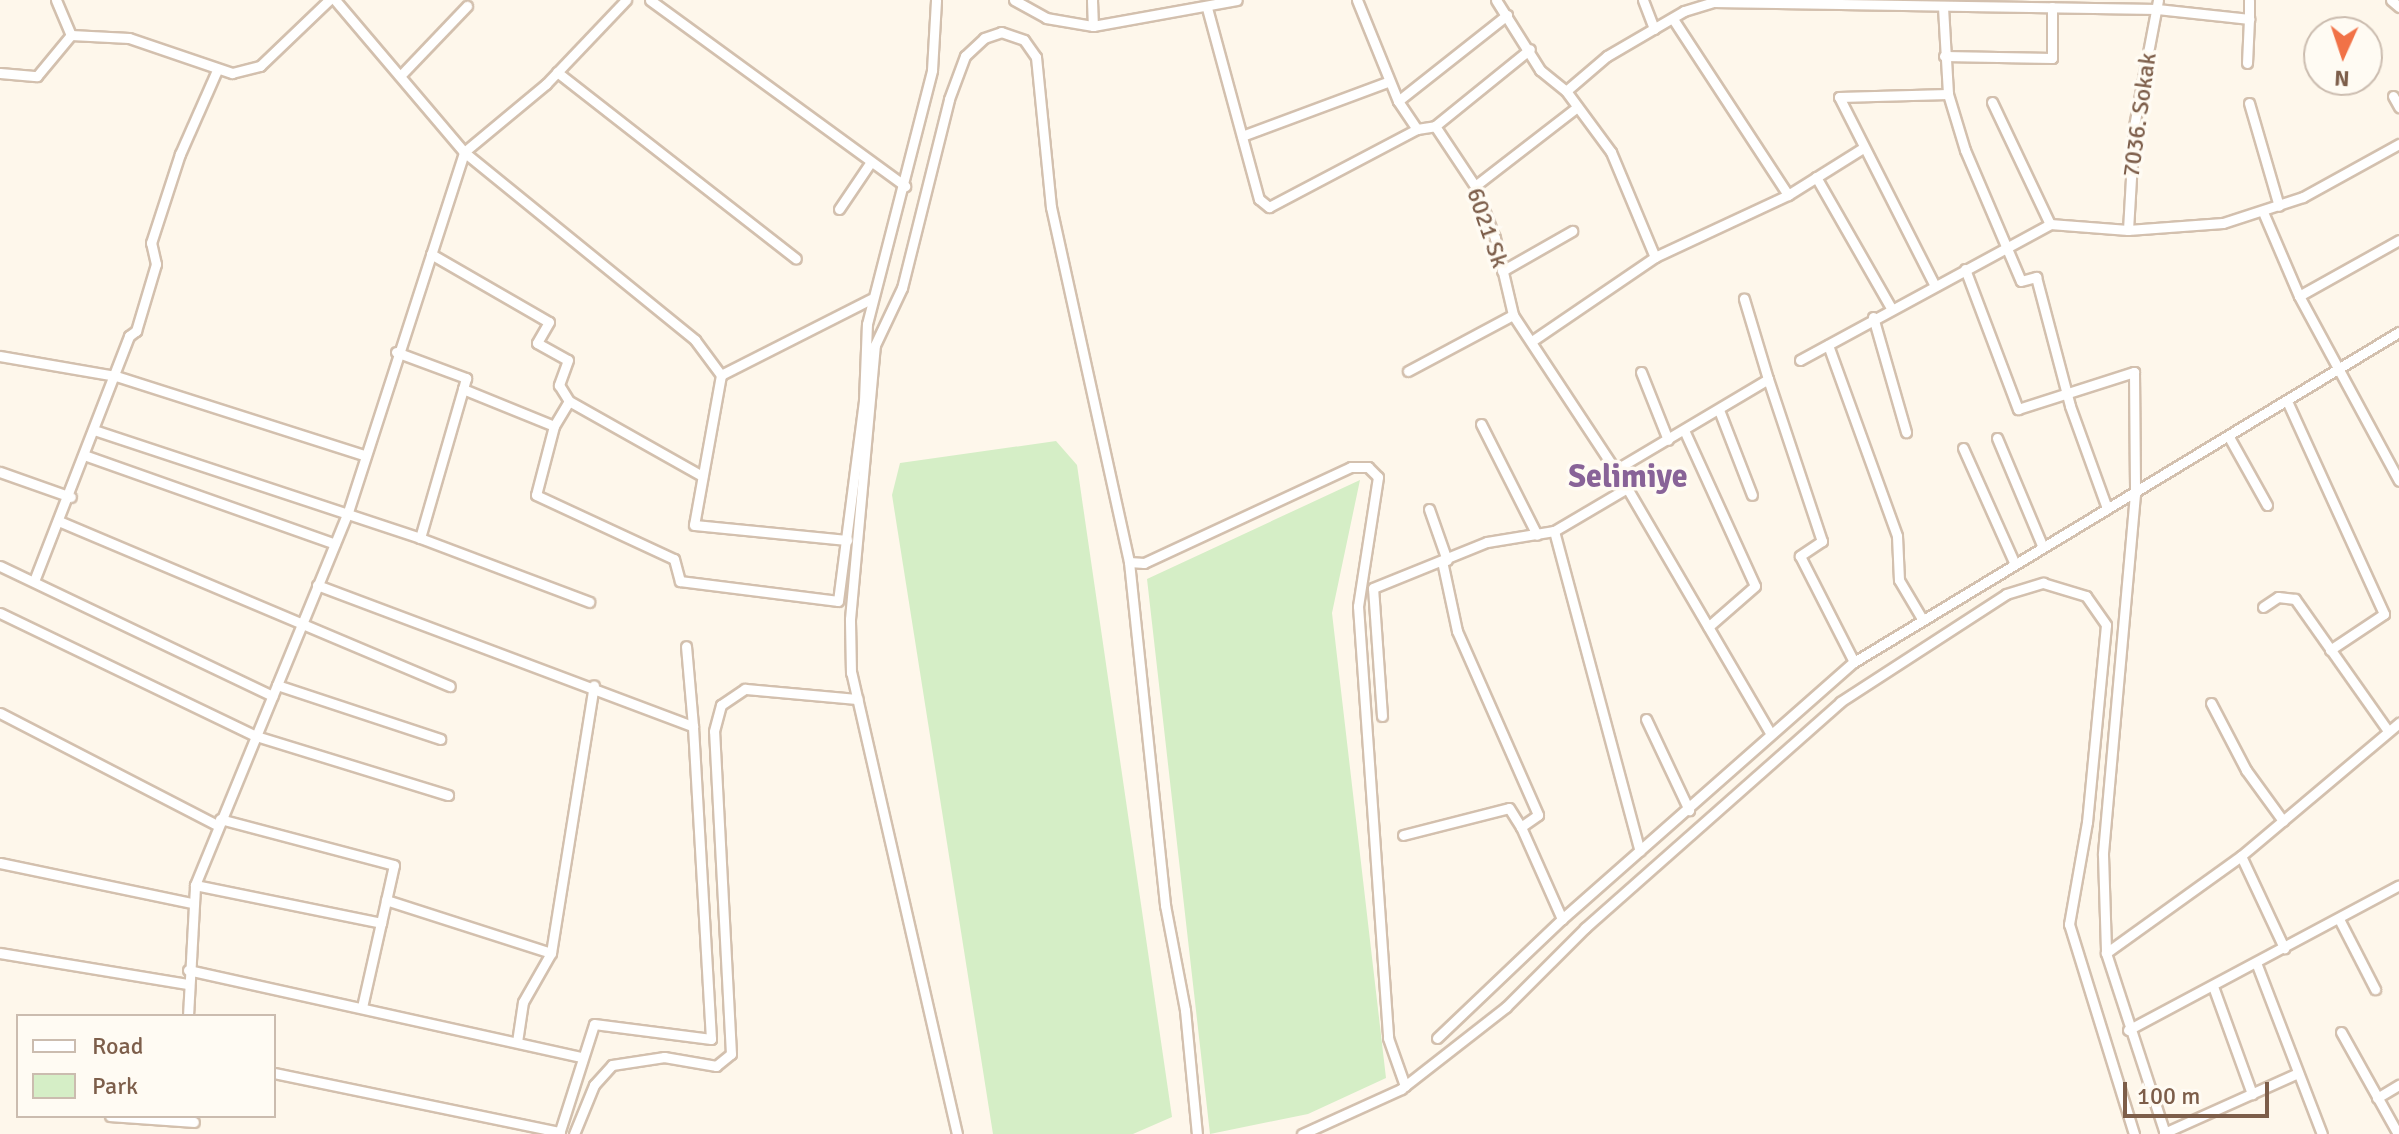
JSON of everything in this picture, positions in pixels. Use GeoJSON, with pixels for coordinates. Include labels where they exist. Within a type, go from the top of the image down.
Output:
{"type":"FeatureCollection","features":[{"type":"Feature","properties":{"kind":"street"},"geometry":{"type":"LineString","coordinates":[[56,0],[71,35]]}},
{"type":"Feature","properties":{"kind":"street"},"geometry":{"type":"LineString","coordinates":[[71,35],[129,38],[174,50],[217,70],[232,73],[260,66],[329,0]]}},
{"type":"Feature","properties":{"kind":"street"},"geometry":{"type":"LineString","coordinates":[[335,0],[464,152],[695,340],[721,375],[694,525],[847,540]]}},
{"type":"Feature","properties":{"kind":"street"},"geometry":{"type":"LineString","coordinates":[[188,1014],[191,903],[195,885],[218,822],[347,515],[396,352],[464,152],[557,72],[626,0]]}},
{"type":"Feature","properties":{"kind":"street"},"geometry":{"type":"LineString","coordinates":[[650,0],[905,186]]}},
{"type":"Feature","properties":{"kind":"street"},"geometry":{"type":"LineString","coordinates":[[569,401],[554,426],[536,495],[674,559],[680,581],[838,601],[871,299],[905,186],[932,70],[936,0]]}},
{"type":"Feature","properties":{"kind":"street"},"geometry":{"type":"LineString","coordinates":[[1014,0],[1046,18],[1093,26],[1207,8],[1237,0]]}},
{"type":"Feature","properties":{"kind":"street"},"geometry":{"type":"LineString","coordinates":[[1092,0],[1093,26]]}},
{"type":"Feature","properties":{"kind":"street"},"geometry":{"type":"LineString","coordinates":[[1357,0],[1387,82],[1417,129]]}},
{"type":"Feature","properties":{"kind":"street"},"geometry":{"type":"LineString","coordinates":[[1496,0],[1530,49],[1540,70],[1566,91],[1611,152],[1655,257]]}},
{"type":"Feature","properties":{"kind":"street"},"geometry":{"type":"LineString","coordinates":[[1643,0],[1654,29]]}},
{"type":"Feature","properties":{"kind":"street"},"geometry":{"type":"LineString","coordinates":[[2247,63],[2249,0]]}},
{"type":"Feature","properties":{"kind":"street"},"geometry":{"type":"LineString","coordinates":[[2391,0],[2399,7]]}},
{"type":"Feature","properties":{"kind":"street"},"geometry":{"type":"LineString","coordinates":[[1566,91],[1607,56],[1673,19],[1713,2],[1943,7],[2158,5],[2249,19]]}},
{"type":"Feature","properties":{"kind":"street","name":"7036. Sokak"},"geometry":{"type":"LineString","coordinates":[[2128,230],[2134,126],[2158,5]]}},
{"type":"Feature","properties":{"kind":"street"},"geometry":{"type":"LineString","coordinates":[[400,76],[467,6]]}},
{"type":"Feature","properties":{"kind":"street"},"geometry":{"type":"LineString","coordinates":[[1943,7],[1948,94],[1965,150],[2021,281],[2036,277],[2069,389],[2070,406],[2107,508]]}},
{"type":"Feature","properties":{"kind":"street"},"geometry":{"type":"LineString","coordinates":[[1944,56],[2052,58],[2052,7]]}},
{"type":"Feature","properties":{"kind":"street"},"geometry":{"type":"LineString","coordinates":[[1207,8],[1259,199],[1269,207],[1417,129],[1435,126],[1530,49]]}},
{"type":"Feature","properties":{"kind":"street"},"geometry":{"type":"LineString","coordinates":[[1398,101],[1507,15]]}},
{"type":"Feature","properties":{"kind":"street"},"geometry":{"type":"LineString","coordinates":[[1673,19],[1788,195]]}},
{"type":"Feature","properties":{"kind":"street"},"geometry":{"type":"LineString","coordinates":[[957,1134],[850,661],[850,619],[875,345],[902,288],[949,99],[965,56],[992,34],[1013,34],[1036,57],[1051,207],[1129,562],[1165,905],[1185,1010],[1197,1134]]}},
{"type":"Feature","properties":{"kind":"street"},"geometry":{"type":"LineString","coordinates":[[0,73],[37,76],[71,35]]}},
{"type":"Feature","properties":{"kind":"street"},"geometry":{"type":"LineString","coordinates":[[34,581],[71,497],[129,336],[136,331],[156,264],[151,243],[180,154],[217,70]]}},
{"type":"Feature","properties":{"kind":"street"},"geometry":{"type":"LineString","coordinates":[[557,72],[796,259]]}},
{"type":"Feature","properties":{"kind":"street"},"geometry":{"type":"LineString","coordinates":[[1242,136],[1387,82]]}},
{"type":"Feature","properties":{"kind":"street"},"geometry":{"type":"LineString","coordinates":[[1935,286],[1839,97],[1948,94]]}},
{"type":"Feature","properties":{"kind":"street"},"geometry":{"type":"LineString","coordinates":[[2393,96],[2399,107]]}},
{"type":"Feature","properties":{"kind":"street"},"geometry":{"type":"LineString","coordinates":[[1992,102],[2050,224]]}},
{"type":"Feature","properties":{"kind":"street"},"geometry":{"type":"LineString","coordinates":[[2249,103],[2279,206]]}},
{"type":"Feature","properties":{"kind":"street"},"geometry":{"type":"LineString","coordinates":[[1475,186],[1576,108]]}},
{"type":"Feature","properties":{"kind":"street","name":"6021 Sk"},"geometry":{"type":"LineString","coordinates":[[1435,126],[1475,186],[1513,315],[1627,488],[1771,734]]}},
{"type":"Feature","properties":{"kind":"street"},"geometry":{"type":"LineString","coordinates":[[1800,360],[1873,317],[2050,224],[2128,230],[2198,226],[2263,212],[2399,144]]}},
{"type":"Feature","properties":{"kind":"street"},"geometry":{"type":"LineString","coordinates":[[1532,341],[1655,257],[1788,195],[1863,148]]}},
{"type":"Feature","properties":{"kind":"street"},"geometry":{"type":"LineString","coordinates":[[839,209],[870,163]]}},
{"type":"Feature","properties":{"kind":"street"},"geometry":{"type":"LineString","coordinates":[[1816,177],[1891,308]]}},
{"type":"Feature","properties":{"kind":"street"},"geometry":{"type":"LineString","coordinates":[[2263,212],[2299,296],[2399,481]]}},
{"type":"Feature","properties":{"kind":"street"},"geometry":{"type":"LineString","coordinates":[[1502,271],[1572,231]]}},
{"type":"Feature","properties":{"kind":"street"},"geometry":{"type":"LineString","coordinates":[[2299,296],[2399,240]]}},
{"type":"Feature","properties":{"kind":"street"},"geometry":{"type":"LineString","coordinates":[[431,254],[549,322],[537,343],[568,360],[559,385],[569,401],[702,476]]}},
{"type":"Feature","properties":{"kind":"street"},"geometry":{"type":"LineString","coordinates":[[1965,269],[2018,409],[2069,389],[2134,372],[2135,494],[2103,855],[2106,953],[2128,1030],[2165,1134],[2298,1073]]}},
{"type":"Feature","properties":{"kind":"street"},"geometry":{"type":"LineString","coordinates":[[721,375],[871,299]]}},
{"type":"Feature","properties":{"kind":"street"},"geometry":{"type":"LineString","coordinates":[[1744,299],[1822,541],[1800,556],[1854,662]]}},
{"type":"Feature","properties":{"kind":"street"},"geometry":{"type":"LineString","coordinates":[[1408,371],[1513,315]]}},
{"type":"Feature","properties":{"kind":"street"},"geometry":{"type":"LineString","coordinates":[[1873,317],[1906,432]]}},
{"type":"Feature","properties":{"kind":"street"},"geometry":{"type":"LineString","coordinates":[[1437,1038],[1562,919],[1854,662],[1921,617],[2135,494],[2337,367],[2399,332]]}},
{"type":"Feature","properties":{"kind":"street"},"geometry":{"type":"LineString","coordinates":[[1828,345],[1897,536],[1899,580],[1921,617]]}},
{"type":"Feature","properties":{"kind":"street"},"geometry":{"type":"LineString","coordinates":[[396,352],[466,378],[420,538]]}},
{"type":"Feature","properties":{"kind":"street"},"geometry":{"type":"LineString","coordinates":[[0,356],[116,376],[366,456]]}},
{"type":"Feature","properties":{"kind":"street"},"geometry":{"type":"LineString","coordinates":[[1641,372],[1668,440]]}},
{"type":"Feature","properties":{"kind":"street"},"geometry":{"type":"LineString","coordinates":[[1615,470],[1768,379]]}},
{"type":"Feature","properties":{"kind":"street"},"geometry":{"type":"LineString","coordinates":[[463,389],[554,426]]}},
{"type":"Feature","properties":{"kind":"street"},"geometry":{"type":"LineString","coordinates":[[2287,401],[2384,614],[2330,650]]}},
{"type":"Feature","properties":{"kind":"street"},"geometry":{"type":"LineString","coordinates":[[1719,410],[1752,495]]}},
{"type":"Feature","properties":{"kind":"street"},"geometry":{"type":"LineString","coordinates":[[1481,424],[1537,535]]}},
{"type":"Feature","properties":{"kind":"street"},"geometry":{"type":"LineString","coordinates":[[94,430],[420,538],[589,602]]}},
{"type":"Feature","properties":{"kind":"street"},"geometry":{"type":"LineString","coordinates":[[1684,430],[1755,586],[1708,627]]}},
{"type":"Feature","properties":{"kind":"street"},"geometry":{"type":"LineString","coordinates":[[2229,437],[2267,505]]}},
{"type":"Feature","properties":{"kind":"street"},"geometry":{"type":"LineString","coordinates":[[1997,438],[2042,545]]}},
{"type":"Feature","properties":{"kind":"street"},"geometry":{"type":"LineString","coordinates":[[1963,448],[2014,562]]}},
{"type":"Feature","properties":{"kind":"street"},"geometry":{"type":"LineString","coordinates":[[84,455],[335,544]]}},
{"type":"Feature","properties":{"kind":"street"},"geometry":{"type":"LineString","coordinates":[[1129,562],[1144,563],[1351,467],[1375,471],[1378,496],[1358,606],[1388,1038],[1405,1086]]}},
{"type":"Feature","properties":{"kind":"street"},"geometry":{"type":"LineString","coordinates":[[0,472],[71,497]]}},
{"type":"Feature","properties":{"kind":"street"},"geometry":{"type":"LineString","coordinates":[[1382,716],[1373,588],[1487,542],[1554,531],[1627,488]]}},
{"type":"Feature","properties":{"kind":"street"},"geometry":{"type":"LineString","coordinates":[[1429,509],[1444,560],[1457,631],[1538,815],[1521,827]]}},
{"type":"Feature","properties":{"kind":"street"},"geometry":{"type":"LineString","coordinates":[[61,522],[450,686]]}},
{"type":"Feature","properties":{"kind":"street"},"geometry":{"type":"LineString","coordinates":[[1554,531],[1640,851]]}},
{"type":"Feature","properties":{"kind":"street"},"geometry":{"type":"LineString","coordinates":[[0,566],[273,696]]}},
{"type":"Feature","properties":{"kind":"street"},"geometry":{"type":"LineString","coordinates":[[1302,1134],[1405,1086],[1506,1007],[1585,928],[1820,717],[2006,594],[2033,584],[2054,584],[2097,605],[2106,625],[2087,822],[2069,924],[2134,1134]]}},
{"type":"Feature","properties":{"kind":"street"},"geometry":{"type":"LineString","coordinates":[[317,585],[594,685],[693,726]]}},
{"type":"Feature","properties":{"kind":"street"},"geometry":{"type":"LineString","coordinates":[[2263,607],[2278,597],[2295,599],[2388,731]]}},
{"type":"Feature","properties":{"kind":"street"},"geometry":{"type":"LineString","coordinates":[[0,613],[256,736],[448,795]]}},
{"type":"Feature","properties":{"kind":"street"},"geometry":{"type":"LineString","coordinates":[[276,1073],[559,1133],[594,1024],[711,1039],[686,646]]}},
{"type":"Feature","properties":{"kind":"street"},"geometry":{"type":"LineString","coordinates":[[277,685],[440,739]]}},
{"type":"Feature","properties":{"kind":"street"},"geometry":{"type":"LineString","coordinates":[[517,1042],[523,1002],[551,953],[594,685]]}},
{"type":"Feature","properties":{"kind":"street"},"geometry":{"type":"LineString","coordinates":[[574,1134],[594,1085],[612,1065],[664,1057],[716,1066],[731,1054],[714,731],[721,705],[745,689],[858,699]]}},
{"type":"Feature","properties":{"kind":"street"},"geometry":{"type":"LineString","coordinates":[[2211,703],[2246,770],[2283,821]]}},
{"type":"Feature","properties":{"kind":"street"},"geometry":{"type":"LineString","coordinates":[[0,713],[218,822],[394,865],[362,1007]]}},
{"type":"Feature","properties":{"kind":"street"},"geometry":{"type":"LineString","coordinates":[[1646,719],[1689,810]]}},
{"type":"Feature","properties":{"kind":"street"},"geometry":{"type":"LineString","coordinates":[[2106,953],[2241,856],[2399,723]]}},
{"type":"Feature","properties":{"kind":"street"},"geometry":{"type":"LineString","coordinates":[[1403,835],[1509,808],[1521,827],[1562,919]]}},
{"type":"Feature","properties":{"kind":"street"},"geometry":{"type":"LineString","coordinates":[[2241,856],[2284,948]]}},
{"type":"Feature","properties":{"kind":"street"},"geometry":{"type":"LineString","coordinates":[[0,863],[191,903]]}},
{"type":"Feature","properties":{"kind":"street"},"geometry":{"type":"LineString","coordinates":[[195,885],[381,923]]}},
{"type":"Feature","properties":{"kind":"street"},"geometry":{"type":"LineString","coordinates":[[2128,1030],[2214,989],[2399,885]]}},
{"type":"Feature","properties":{"kind":"street"},"geometry":{"type":"LineString","coordinates":[[386,900],[551,953]]}},
{"type":"Feature","properties":{"kind":"street"},"geometry":{"type":"LineString","coordinates":[[2339,919],[2375,989]]}},
{"type":"Feature","properties":{"kind":"street"},"geometry":{"type":"LineString","coordinates":[[0,953],[187,984]]}},
{"type":"Feature","properties":{"kind":"street"},"geometry":{"type":"LineString","coordinates":[[2257,965],[2322,1134]]}},
{"type":"Feature","properties":{"kind":"street"},"geometry":{"type":"LineString","coordinates":[[188,970],[582,1057]]}},
{"type":"Feature","properties":{"kind":"street"},"geometry":{"type":"LineString","coordinates":[[2214,989],[2252,1094]]}},
{"type":"Feature","properties":{"kind":"street"},"geometry":{"type":"LineString","coordinates":[[2341,1032],[2398,1134]]}},
{"type":"Feature","properties":{"kind":"street"},"geometry":{"type":"LineString","coordinates":[[2377,1098],[2399,1085]]}},
{"type":"Feature","properties":{"kind":"street"},"geometry":{"type":"LineString","coordinates":[[165,1118],[193,1119],[197,1134]]}},
{"type":"Feature","properties":{"kind":"green space"},"geometry":{"type":"Polygon","coordinates":[[[1056,441],[1077,465],[1172,1117],[1133,1134],[993,1134],[892,495],[900,463],[1056,441]]]}},
{"type":"Feature","properties":{"kind":"green space"},"geometry":{"type":"Polygon","coordinates":[[[1360,480],[1332,613],[1386,1078],[1308,1114],[1210,1134],[1147,579],[1360,480]]]}},
{"type":"Feature","properties":{"kind":"district","name":"Selimiye"},"geometry":{"type":"Point","coordinates":[1628,477]}}]}
